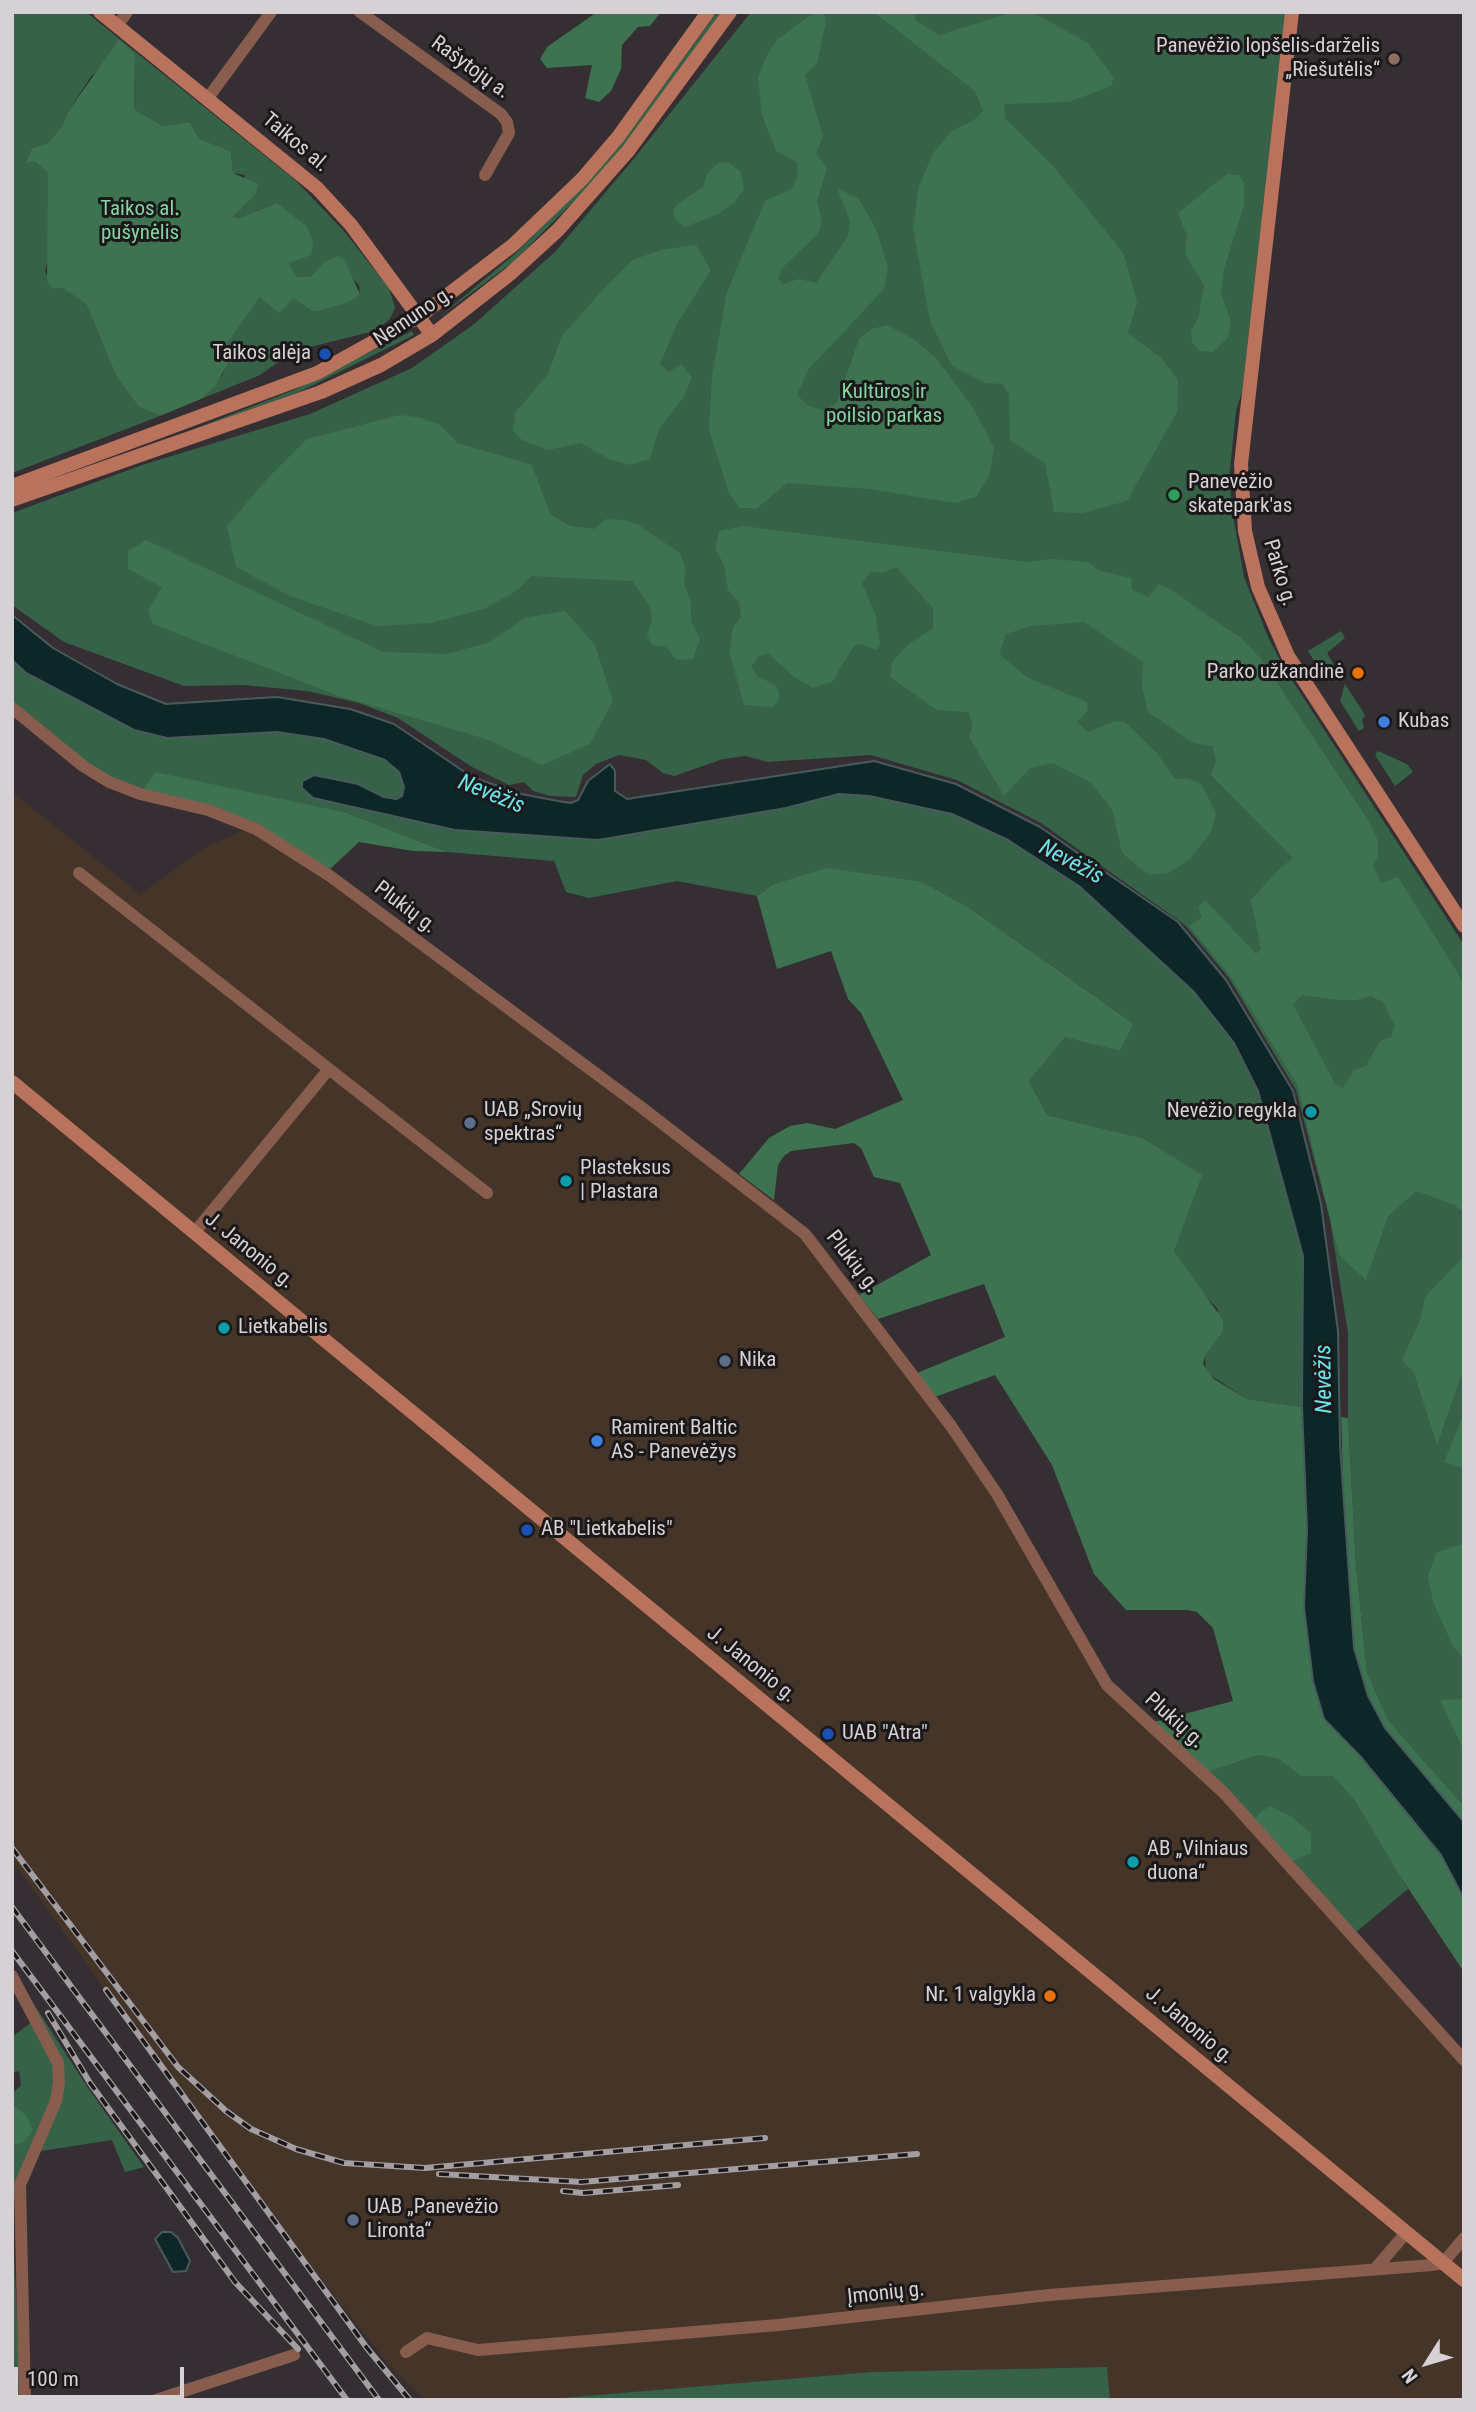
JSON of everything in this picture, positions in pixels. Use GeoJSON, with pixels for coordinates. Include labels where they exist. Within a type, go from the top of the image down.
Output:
{"type":"FeatureCollection","features":[{"type":"Feature","properties":{"kind":"main road","name":"Taikos al."},"geometry":{"type":"LineString","coordinates":[[100,12],[317,188],[351,225],[432,335]]}},
{"type":"Feature","properties":{"kind":"main road","name":"Nemuno g."},"geometry":{"type":"LineString","coordinates":[[12,500],[317,373],[420,316],[504,252],[582,178],[618,137],[708,12]]}},
{"type":"Feature","properties":{"kind":"main road","name":"Nemuno g."},"geometry":{"type":"LineString","coordinates":[[12,486],[95,464],[321,392],[381,365],[432,335],[510,274],[558,230],[628,151],[730,12]]}},
{"type":"Feature","properties":{"kind":"main road","name":"Parko g."},"geometry":{"type":"LineString","coordinates":[[1292,12],[1241,464],[1247,541],[1264,603],[1288,656],[1464,926]]}},
{"type":"Feature","properties":{"kind":"main road","name":"J. Janonio g."},"geometry":{"type":"LineString","coordinates":[[12,1083],[1464,2280]]}},
{"type":"Feature","properties":{"kind":"street"},"geometry":{"type":"LineString","coordinates":[[117,26],[127,12]]}},
{"type":"Feature","properties":{"kind":"street"},"geometry":{"type":"LineString","coordinates":[[208,98],[271,12]]}},
{"type":"Feature","properties":{"kind":"street","name":"Rašytojų a."},"geometry":{"type":"LineString","coordinates":[[360,12],[501,114],[507,122],[509,133],[485,175]]}},
{"type":"Feature","properties":{"kind":"street","name":"Plukių g."},"geometry":{"type":"LineString","coordinates":[[12,708],[83,766],[109,782],[140,794],[208,810],[256,828],[319,869],[641,1107],[806,1234],[951,1426],[990,1483],[1107,1685],[1224,1793],[1464,2060]]}},
{"type":"Feature","properties":{"kind":"street"},"geometry":{"type":"LineString","coordinates":[[79,873],[487,1193]]}},
{"type":"Feature","properties":{"kind":"street"},"geometry":{"type":"LineString","coordinates":[[194,1233],[329,1069]]}},
{"type":"Feature","properties":{"kind":"street"},"geometry":{"type":"LineString","coordinates":[[12,1976],[58,2063],[59,2083],[56,2101],[20,2185],[25,2400]]}},
{"type":"Feature","properties":{"kind":"street"},"geometry":{"type":"LineString","coordinates":[[1375,2269],[1406,2233]]}},
{"type":"Feature","properties":{"kind":"street"},"geometry":{"type":"LineString","coordinates":[[1443,2263],[1464,2238]]}},
{"type":"Feature","properties":{"kind":"street","name":"Įmonių g."},"geometry":{"type":"LineString","coordinates":[[406,2352],[427,2338],[478,2350],[778,2325],[1049,2295],[1443,2263]]}},
{"type":"Feature","properties":{"kind":"street"},"geometry":{"type":"LineString","coordinates":[[156,2400],[294,2355]]}},
{"type":"Feature","properties":{"kind":"shaded area"},"geometry":{"type":"Polygon","coordinates":[[[12,792],[140,894],[208,846],[256,825],[774,1200],[820,1241],[965,1438],[1102,1671],[1464,2053],[1464,2400],[1110,2400],[1107,2367],[871,2372],[537,2400],[425,2400],[389,2365],[223,2154],[12,1860],[12,792]]]}},
{"type":"Feature","properties":{"kind":"green space"},"geometry":{"type":"Polygon","coordinates":[[[12,12],[86,12],[295,180],[343,230],[389,288],[395,308],[390,319],[374,331],[294,351],[260,375],[201,399],[223,374],[226,343],[260,297],[293,298],[314,312],[360,294],[359,285],[349,275],[344,260],[323,263],[311,276],[297,277],[289,263],[277,203],[239,218],[231,217],[241,207],[245,175],[233,173],[231,151],[200,139],[189,122],[163,126],[134,109],[135,54],[92,75],[67,113],[62,126],[48,143],[32,148],[27,163],[35,162],[48,173],[49,256],[45,271],[53,289],[62,288],[86,304],[117,378],[139,407],[160,416],[12,473],[12,12]]]}},
{"type":"Feature","properties":{"kind":"green space"},"geometry":{"type":"Polygon","coordinates":[[[597,12],[661,12],[650,26],[638,27],[622,45],[621,69],[611,91],[599,102],[585,98],[592,65],[547,68],[540,59],[547,47],[597,12]]]}},
{"type":"Feature","properties":{"kind":"green space"},"geometry":{"type":"Polygon","coordinates":[[[717,12],[724,12],[650,113],[594,181],[513,262],[439,317],[516,253],[585,184],[644,113],[717,12]]]}},
{"type":"Feature","properties":{"kind":"green space","name":"Kultūros ir poilsio parkas"},"geometry":{"type":"Polygon","coordinates":[[[751,12],[1285,12],[1242,392],[1236,410],[1230,470],[1231,504],[1244,577],[1268,637],[1284,668],[1464,945],[1464,1806],[1388,1720],[1367,1672],[1356,1565],[1348,1418],[1348,1333],[1330,1220],[1296,1090],[1229,978],[1185,925],[1041,823],[957,780],[871,755],[767,762],[746,756],[723,759],[674,776],[663,773],[646,760],[619,755],[596,764],[583,775],[576,797],[551,796],[533,791],[524,782],[509,785],[472,767],[398,718],[359,703],[307,691],[243,685],[184,686],[64,642],[12,605],[12,513],[142,465],[310,414],[412,368],[473,325],[555,252],[751,12]]]}},
{"type":"Feature","properties":{"kind":"green space"},"geometry":{"type":"Polygon","coordinates":[[[815,12],[824,12],[826,22],[817,63],[805,75],[823,136],[816,154],[827,168],[817,201],[822,221],[818,234],[782,268],[778,278],[783,284],[799,279],[816,283],[848,236],[850,221],[837,188],[859,199],[876,229],[888,267],[884,289],[808,370],[797,395],[807,405],[825,411],[837,402],[859,339],[872,329],[887,325],[912,338],[936,358],[972,406],[994,447],[990,474],[976,497],[955,503],[870,489],[787,483],[757,508],[740,508],[729,493],[709,430],[712,376],[727,292],[765,201],[791,189],[798,177],[797,162],[776,151],[762,115],[758,77],[768,53],[778,39],[815,12]]]}},
{"type":"Feature","properties":{"kind":"green space"},"geometry":{"type":"Polygon","coordinates":[[[874,12],[916,12],[915,20],[939,35],[1013,12],[1032,12],[1088,43],[1114,78],[1111,86],[1069,102],[1004,104],[1006,119],[1053,166],[1124,254],[1137,303],[1128,333],[1161,358],[1178,380],[1177,412],[1127,501],[1083,513],[1054,512],[1045,463],[1010,440],[1009,394],[1002,384],[985,383],[952,366],[930,321],[913,228],[919,186],[933,153],[952,131],[974,120],[983,111],[975,91],[874,12]]]}},
{"type":"Feature","properties":{"kind":"green space","name":"Taikos al. pušynėlis"},"geometry":{"type":"Polygon","coordinates":[[[119,40],[135,54],[134,109],[163,126],[189,122],[200,139],[231,151],[233,173],[258,184],[256,194],[232,217],[239,218],[277,203],[307,227],[313,241],[311,255],[289,263],[297,277],[311,276],[323,263],[338,256],[344,260],[360,294],[349,302],[314,312],[293,298],[279,313],[260,297],[227,343],[231,358],[215,386],[201,399],[160,416],[139,407],[117,378],[86,304],[62,288],[53,289],[47,281],[48,173],[35,162],[26,163],[32,148],[48,143],[62,126],[67,113],[119,40]]]}},
{"type":"Feature","properties":{"kind":"green space"},"geometry":{"type":"Polygon","coordinates":[[[728,162],[741,172],[744,189],[734,203],[718,214],[685,227],[677,221],[673,213],[676,205],[703,187],[707,174],[718,163],[728,162]]]}},
{"type":"Feature","properties":{"kind":"green space"},"geometry":{"type":"Polygon","coordinates":[[[1227,174],[1239,175],[1244,183],[1244,205],[1224,269],[1221,293],[1231,322],[1228,338],[1213,352],[1200,351],[1192,342],[1191,331],[1198,319],[1204,285],[1185,254],[1187,236],[1178,213],[1227,174]]]}},
{"type":"Feature","properties":{"kind":"green space"},"geometry":{"type":"Polygon","coordinates":[[[696,245],[711,270],[677,324],[660,364],[669,372],[681,364],[692,378],[683,398],[659,429],[650,459],[630,465],[609,459],[581,443],[548,450],[522,440],[513,431],[515,413],[548,374],[562,336],[600,293],[632,260],[661,250],[696,245]]]}},
{"type":"Feature","properties":{"kind":"green space"},"geometry":{"type":"Polygon","coordinates":[[[412,331],[414,335],[299,392],[184,433],[294,390],[412,331]]]}},
{"type":"Feature","properties":{"kind":"green space"},"geometry":{"type":"Polygon","coordinates":[[[400,415],[421,418],[440,425],[458,443],[532,465],[550,514],[570,526],[594,529],[606,519],[625,520],[640,526],[680,553],[686,569],[684,583],[691,603],[691,621],[700,639],[693,659],[677,660],[666,647],[652,645],[647,635],[652,621],[649,605],[632,581],[531,576],[518,590],[484,609],[431,623],[377,626],[290,596],[236,567],[227,526],[267,479],[307,439],[400,415]]]}},
{"type":"Feature","properties":{"kind":"green space"},"geometry":{"type":"Polygon","coordinates":[[[743,526],[1026,562],[1053,559],[1088,562],[1100,571],[1131,578],[1132,590],[1148,597],[1159,584],[1168,588],[1241,638],[1262,660],[1370,823],[1378,841],[1378,856],[1373,866],[1381,883],[1398,877],[1464,983],[1464,1213],[1456,1206],[1417,1191],[1388,1216],[1366,1280],[1339,1255],[1297,1084],[1231,977],[1189,926],[1202,917],[1198,908],[1205,900],[1256,954],[1261,949],[1251,900],[1278,870],[1293,858],[1211,775],[1216,761],[1213,746],[1193,743],[1148,712],[1142,687],[1143,662],[1084,622],[1031,626],[1006,634],[999,654],[1028,678],[1087,702],[1088,710],[1077,722],[1088,732],[1116,721],[1125,722],[1157,753],[1175,779],[1188,778],[1202,785],[1216,813],[1211,832],[1189,860],[1169,873],[1149,875],[1122,853],[1112,809],[1091,783],[1053,763],[1030,768],[1004,796],[969,737],[973,725],[968,712],[937,710],[890,677],[892,662],[909,644],[933,628],[933,608],[896,567],[883,573],[871,572],[862,583],[876,616],[880,644],[876,650],[861,644],[854,646],[832,682],[813,688],[794,677],[769,654],[759,656],[751,666],[757,676],[775,685],[779,692],[778,702],[772,707],[744,705],[729,651],[733,627],[741,617],[739,602],[728,590],[724,565],[715,548],[719,531],[743,526]],[[1302,995],[1293,1004],[1335,1084],[1343,1088],[1354,1070],[1366,1066],[1380,1041],[1391,1037],[1395,1026],[1383,1002],[1371,996],[1356,1000],[1302,995]]]}},
{"type":"Feature","properties":{"kind":"green space"},"geometry":{"type":"Polygon","coordinates":[[[146,540],[383,652],[447,654],[490,642],[525,618],[565,611],[595,645],[613,701],[590,744],[542,765],[486,739],[339,696],[153,624],[148,610],[162,587],[128,569],[128,551],[146,540]]]}},
{"type":"Feature","properties":{"kind":"green space"},"geometry":{"type":"Polygon","coordinates":[[[1341,631],[1345,638],[1327,653],[1340,676],[1336,679],[1321,672],[1308,651],[1341,631]]]}},
{"type":"Feature","properties":{"kind":"green space"},"geometry":{"type":"Polygon","coordinates":[[[12,660],[26,673],[134,730],[167,738],[277,732],[324,739],[385,760],[399,772],[404,787],[402,796],[396,799],[384,797],[358,784],[313,798],[455,830],[598,840],[786,808],[839,794],[869,796],[952,814],[1008,840],[1079,886],[1194,992],[1234,1043],[1258,1091],[1303,1256],[1302,1407],[1247,1399],[1206,1372],[1205,1356],[1223,1332],[1217,1308],[1198,1288],[1174,1251],[1142,1138],[1047,1115],[1029,1081],[1065,1036],[1120,1051],[1134,1024],[967,906],[922,882],[772,885],[757,896],[677,881],[589,898],[566,892],[554,861],[447,852],[347,813],[143,791],[109,778],[88,764],[12,702],[12,660]]]}},
{"type":"Feature","properties":{"kind":"green space"},"geometry":{"type":"Polygon","coordinates":[[[1345,684],[1365,715],[1362,720],[1364,728],[1359,731],[1340,701],[1345,684]]]}},
{"type":"Feature","properties":{"kind":"green space"},"geometry":{"type":"Polygon","coordinates":[[[1378,751],[1407,764],[1413,772],[1395,786],[1375,755],[1378,751]]]}},
{"type":"Feature","properties":{"kind":"green space"},"geometry":{"type":"Polygon","coordinates":[[[155,772],[347,813],[447,852],[413,851],[359,842],[329,870],[256,825],[143,791],[155,772]]]}},
{"type":"Feature","properties":{"kind":"green space"},"geometry":{"type":"Polygon","coordinates":[[[827,868],[922,882],[967,906],[1134,1024],[1120,1051],[1065,1037],[1029,1081],[1047,1115],[1142,1138],[1202,1175],[1174,1251],[1223,1320],[1223,1332],[1205,1356],[1203,1364],[1214,1379],[1247,1399],[1302,1407],[1307,1529],[1304,1607],[1313,1681],[1324,1719],[1360,1756],[1441,1855],[1464,1899],[1464,1972],[1398,1873],[1355,1801],[1333,1776],[1300,1776],[1279,1759],[1258,1755],[1209,1772],[1154,1722],[1233,1701],[1213,1628],[1197,1612],[1188,1610],[1126,1610],[1094,1574],[1052,1465],[995,1375],[935,1397],[917,1373],[1005,1337],[984,1284],[878,1319],[859,1295],[931,1255],[900,1183],[874,1177],[861,1148],[854,1143],[791,1151],[778,1165],[774,1200],[739,1174],[769,1138],[790,1126],[807,1123],[835,1129],[903,1100],[861,1013],[848,999],[831,951],[777,969],[757,896],[772,885],[827,868]]]}},
{"type":"Feature","properties":{"kind":"green space"},"geometry":{"type":"Polygon","coordinates":[[[1464,1256],[1464,1367],[1437,1445],[1414,1373],[1402,1360],[1421,1318],[1425,1297],[1464,1256]]]}},
{"type":"Feature","properties":{"kind":"green space"},"geometry":{"type":"Polygon","coordinates":[[[1464,1413],[1464,1468],[1444,1462],[1464,1413]]]}},
{"type":"Feature","properties":{"kind":"green space"},"geometry":{"type":"Polygon","coordinates":[[[1341,1417],[1348,1418],[1356,1565],[1367,1672],[1388,1720],[1464,1806],[1464,1822],[1385,1728],[1368,1696],[1354,1648],[1346,1568],[1341,1417]]]}},
{"type":"Feature","properties":{"kind":"green space"},"geometry":{"type":"Polygon","coordinates":[[[1464,1543],[1464,1660],[1452,1644],[1433,1602],[1428,1576],[1436,1553],[1464,1543]]]}},
{"type":"Feature","properties":{"kind":"green space"},"geometry":{"type":"Polygon","coordinates":[[[1440,1700],[1464,1700],[1464,1751],[1440,1700]]]}},
{"type":"Feature","properties":{"kind":"green space"},"geometry":{"type":"Polygon","coordinates":[[[1258,1755],[1279,1759],[1300,1776],[1333,1776],[1355,1801],[1408,1889],[1355,1933],[1209,1772],[1258,1755]]]}},
{"type":"Feature","properties":{"kind":"green space"},"geometry":{"type":"Polygon","coordinates":[[[1270,1806],[1292,1817],[1311,1834],[1311,1853],[1290,1862],[1254,1822],[1259,1813],[1270,1806]]]}},
{"type":"Feature","properties":{"kind":"green space"},"geometry":{"type":"Polygon","coordinates":[[[12,1970],[86,2085],[144,2167],[125,2172],[112,2140],[28,2153],[16,2188],[12,2216],[12,2146],[16,2145],[27,2116],[12,2103],[14,2092],[21,2085],[19,2071],[12,2073],[12,2037],[32,2022],[12,1970]]]}},
{"type":"Feature","properties":{"kind":"green space"},"geometry":{"type":"Polygon","coordinates":[[[12,2103],[27,2116],[33,2130],[25,2141],[12,2146],[12,2103]]]}},
{"type":"Feature","properties":{"kind":"green space"},"geometry":{"type":"Polygon","coordinates":[[[12,2216],[16,2293],[20,2400],[12,2400],[12,2216]]]}},
{"type":"Feature","properties":{"kind":"green space"},"geometry":{"type":"Polygon","coordinates":[[[1107,2367],[1110,2400],[537,2400],[871,2372],[1107,2367]]]}},
{"type":"Feature","properties":{"kind":"water","name":"Nevėžis"},"geometry":{"type":"Polygon","coordinates":[[[12,615],[53,648],[117,684],[166,704],[277,697],[350,709],[394,724],[472,777],[521,794],[558,801],[571,803],[578,800],[588,781],[610,764],[615,771],[615,791],[627,799],[874,761],[956,784],[1040,827],[1178,922],[1226,980],[1293,1091],[1321,1204],[1338,1331],[1340,1445],[1354,1648],[1368,1696],[1385,1728],[1464,1822],[1464,1899],[1441,1855],[1360,1756],[1324,1719],[1313,1681],[1304,1607],[1307,1529],[1302,1407],[1303,1256],[1258,1091],[1234,1043],[1194,992],[1079,886],[1008,840],[952,814],[869,796],[839,794],[786,808],[598,840],[455,830],[313,798],[302,788],[302,781],[314,775],[358,784],[384,797],[396,799],[402,796],[404,787],[399,772],[385,760],[324,739],[277,732],[167,738],[134,730],[26,673],[12,660],[12,615]]]}},
{"type":"Feature","properties":{"kind":"water"},"geometry":{"type":"Polygon","coordinates":[[[162,2232],[171,2232],[178,2238],[190,2261],[186,2271],[173,2272],[155,2239],[162,2232]]]}},
{"type":"Feature","properties":{"kind":"railway"},"geometry":{"type":"LineString","coordinates":[[12,1848],[178,2067],[226,2111],[251,2129],[296,2149],[344,2163],[425,2168],[765,2138]]}},
{"type":"Feature","properties":{"kind":"railway"},"geometry":{"type":"LineString","coordinates":[[12,1907],[379,2400]]}},
{"type":"Feature","properties":{"kind":"railway"},"geometry":{"type":"LineString","coordinates":[[12,1951],[347,2400]]}},
{"type":"Feature","properties":{"kind":"railway"},"geometry":{"type":"LineString","coordinates":[[106,1990],[367,2348],[410,2400]]}},
{"type":"Feature","properties":{"kind":"railway"},"geometry":{"type":"LineString","coordinates":[[48,2013],[90,2083],[235,2282],[298,2349]]}},
{"type":"Feature","properties":{"kind":"railway"},"geometry":{"type":"LineString","coordinates":[[439,2174],[581,2182],[917,2154]]}},
{"type":"Feature","properties":{"kind":"railway"},"geometry":{"type":"LineString","coordinates":[[563,2191],[583,2193],[678,2185]]}},
{"type":"Feature","properties":{"kind":"place","name":"Panevėžio lopšelis-darželis „Riešutėlis“"},"geometry":{"type":"Point","coordinates":[1394,59]}},
{"type":"Feature","properties":{"kind":"place","name":"Taikos alėja"},"geometry":{"type":"Point","coordinates":[325,354]}},
{"type":"Feature","properties":{"kind":"place","name":"Panevėžio skatepark'as"},"geometry":{"type":"Point","coordinates":[1174,495]}},
{"type":"Feature","properties":{"kind":"place","name":"Parko užkandinė"},"geometry":{"type":"Point","coordinates":[1358,673]}},
{"type":"Feature","properties":{"kind":"place","name":"Kubas"},"geometry":{"type":"Point","coordinates":[1384,722]}},
{"type":"Feature","properties":{"kind":"place","name":"Nevėžio regykla"},"geometry":{"type":"Point","coordinates":[1311,1112]}},
{"type":"Feature","properties":{"kind":"place","name":"UAB „Srovių spektras“"},"geometry":{"type":"Point","coordinates":[470,1123]}},
{"type":"Feature","properties":{"kind":"place","name":"Plasteksus | Plastara"},"geometry":{"type":"Point","coordinates":[566,1181]}},
{"type":"Feature","properties":{"kind":"place","name":"Lietkabelis"},"geometry":{"type":"Point","coordinates":[224,1328]}},
{"type":"Feature","properties":{"kind":"place","name":"Nika"},"geometry":{"type":"Point","coordinates":[725,1361]}},
{"type":"Feature","properties":{"kind":"place","name":"Ramirent Baltic AS - Panevėžys"},"geometry":{"type":"Point","coordinates":[597,1441]}},
{"type":"Feature","properties":{"kind":"place","name":"AB \"Lietkabelis\""},"geometry":{"type":"Point","coordinates":[527,1530]}},
{"type":"Feature","properties":{"kind":"place","name":"UAB \"Atra\""},"geometry":{"type":"Point","coordinates":[828,1734]}},
{"type":"Feature","properties":{"kind":"place","name":"AB „Vilniaus duona“"},"geometry":{"type":"Point","coordinates":[1133,1862]}},
{"type":"Feature","properties":{"kind":"place","name":"Nr. 1 valgykla"},"geometry":{"type":"Point","coordinates":[1050,1996]}},
{"type":"Feature","properties":{"kind":"place","name":"UAB „Panevėžio Lironta“"},"geometry":{"type":"Point","coordinates":[353,2220]}}]}
